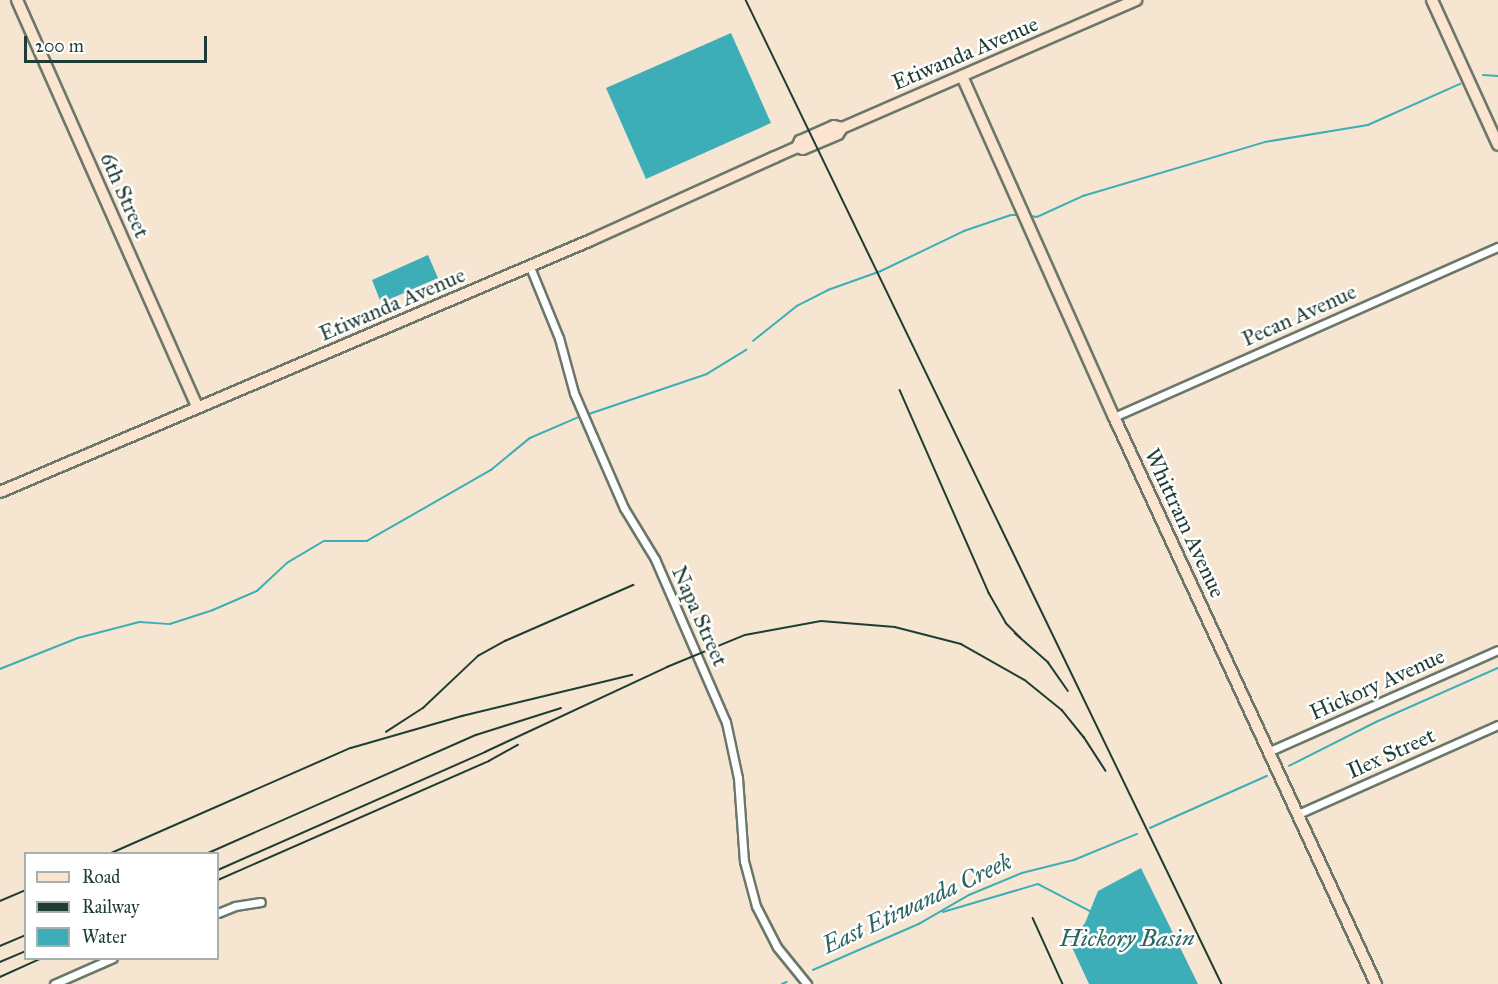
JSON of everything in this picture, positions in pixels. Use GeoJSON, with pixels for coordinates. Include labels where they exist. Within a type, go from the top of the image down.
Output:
{"type":"FeatureCollection","features":[{"type":"Feature","properties":{"kind":"street","name":"6th Street"},"geometry":{"type":"LineString","coordinates":[[17,0],[197,407]]}},
{"type":"Feature","properties":{"kind":"street","name":"Etiwanda Avenue"},"geometry":{"type":"LineString","coordinates":[[0,492],[530,267],[797,147],[800,141],[834,126],[842,128],[1136,0]]}},
{"type":"Feature","properties":{"kind":"street"},"geometry":{"type":"LineString","coordinates":[[1432,0],[1498,145]]}},
{"type":"Feature","properties":{"kind":"street","name":"Whittram Avenue"},"geometry":{"type":"LineString","coordinates":[[962,76],[1114,417],[1376,984]]}},
{"type":"Feature","properties":{"kind":"street","name":"Pecan Avenue"},"geometry":{"type":"LineString","coordinates":[[1114,417],[1498,247]]}},
{"type":"Feature","properties":{"kind":"street","name":"Napa Street"},"geometry":{"type":"LineString","coordinates":[[530,267],[559,338],[574,393],[624,508],[656,559],[726,722],[738,778],[740,836],[750,886],[764,923],[791,966],[807,984]]}},
{"type":"Feature","properties":{"kind":"street","name":"Hickory Avenue"},"geometry":{"type":"LineString","coordinates":[[1270,751],[1498,650]]}},
{"type":"Feature","properties":{"kind":"street","name":"Ilex Street"},"geometry":{"type":"LineString","coordinates":[[1298,814],[1498,725]]}},
{"type":"Feature","properties":{"kind":"street"},"geometry":{"type":"LineString","coordinates":[[219,913],[235,906],[261,902]]}},
{"type":"Feature","properties":{"kind":"street"},"geometry":{"type":"LineString","coordinates":[[54,984],[108,960]]}},
{"type":"Feature","properties":{"kind":"water"},"geometry":{"type":"Polygon","coordinates":[[[731,33],[771,123],[646,179],[606,88],[731,33]]]}},
{"type":"Feature","properties":{"kind":"water"},"geometry":{"type":"Polygon","coordinates":[[[428,255],[438,278],[381,303],[372,280],[428,255]]]}},
{"type":"Feature","properties":{"kind":"water","name":"Hickory Basin"},"geometry":{"type":"Polygon","coordinates":[[[1141,868],[1198,984],[1089,984],[1070,943],[1085,923],[1098,891],[1141,868]]]}},
{"type":"Feature","properties":{"kind":"waterway"},"geometry":{"type":"LineString","coordinates":[[1483,75],[1498,76]]}},
{"type":"Feature","properties":{"kind":"waterway"},"geometry":{"type":"LineString","coordinates":[[1030,216],[1037,217],[1083,196],[1265,142],[1368,125],[1460,84]]}},
{"type":"Feature","properties":{"kind":"waterway"},"geometry":{"type":"LineString","coordinates":[[753,341],[797,306],[828,290],[881,271],[964,231],[1011,215],[1018,215]]}},
{"type":"Feature","properties":{"kind":"waterway"},"geometry":{"type":"LineString","coordinates":[[589,414],[707,374],[746,350]]}},
{"type":"Feature","properties":{"kind":"waterway"},"geometry":{"type":"LineString","coordinates":[[0,669],[78,638],[140,622],[170,624],[213,610],[257,591],[287,563],[324,541],[367,541],[491,470],[530,438],[579,417]]}},
{"type":"Feature","properties":{"kind":"waterway","name":"East Etiwanda Creek"},"geometry":{"type":"LineString","coordinates":[[1289,766],[1376,722],[1498,668]]}},
{"type":"Feature","properties":{"kind":"waterway","name":"East Etiwanda Creek"},"geometry":{"type":"LineString","coordinates":[[1150,828],[1267,776]]}},
{"type":"Feature","properties":{"kind":"waterway","name":"East Etiwanda Creek"},"geometry":{"type":"LineString","coordinates":[[813,970],[919,924],[969,895],[1022,873],[1074,860],[1137,834]]}},
{"type":"Feature","properties":{"kind":"waterway"},"geometry":{"type":"LineString","coordinates":[[943,912],[1038,884],[1090,911]]}},
{"type":"Feature","properties":{"kind":"waterway","name":"East Etiwanda Creek"},"geometry":{"type":"LineString","coordinates":[[782,984],[787,982]]}},
{"type":"Feature","properties":{"kind":"railway"},"geometry":{"type":"LineString","coordinates":[[746,0],[1222,984]]}},
{"type":"Feature","properties":{"kind":"railway"},"geometry":{"type":"LineString","coordinates":[[900,390],[989,593],[1006,623],[1021,638]]}},
{"type":"Feature","properties":{"kind":"railway"},"geometry":{"type":"LineString","coordinates":[[386,732],[423,708],[478,656],[505,641],[633,585]]}},
{"type":"Feature","properties":{"kind":"railway"},"geometry":{"type":"LineString","coordinates":[[219,870],[485,752],[667,667],[745,635],[821,621],[895,627],[961,644],[1025,680],[1062,710],[1084,737],[1106,771]]}},
{"type":"Feature","properties":{"kind":"railway"},"geometry":{"type":"LineString","coordinates":[[1015,633],[1048,662],[1068,691]]}},
{"type":"Feature","properties":{"kind":"railway"},"geometry":{"type":"LineString","coordinates":[[114,852],[351,748],[462,716],[632,675]]}},
{"type":"Feature","properties":{"kind":"railway"},"geometry":{"type":"LineString","coordinates":[[211,852],[476,735],[561,708]]}},
{"type":"Feature","properties":{"kind":"railway"},"geometry":{"type":"LineString","coordinates":[[219,880],[489,761],[518,745]]}},
{"type":"Feature","properties":{"kind":"railway"},"geometry":{"type":"LineString","coordinates":[[0,901],[24,891]]}},
{"type":"Feature","properties":{"kind":"railway"},"geometry":{"type":"LineString","coordinates":[[1033,918],[1063,984]]}},
{"type":"Feature","properties":{"kind":"railway"},"geometry":{"type":"LineString","coordinates":[[0,946],[24,936]]}},
{"type":"Feature","properties":{"kind":"railway"},"geometry":{"type":"LineString","coordinates":[[0,962],[24,952]]}},
{"type":"Feature","properties":{"kind":"railway"},"geometry":{"type":"LineString","coordinates":[[0,977],[38,960]]}}]}
